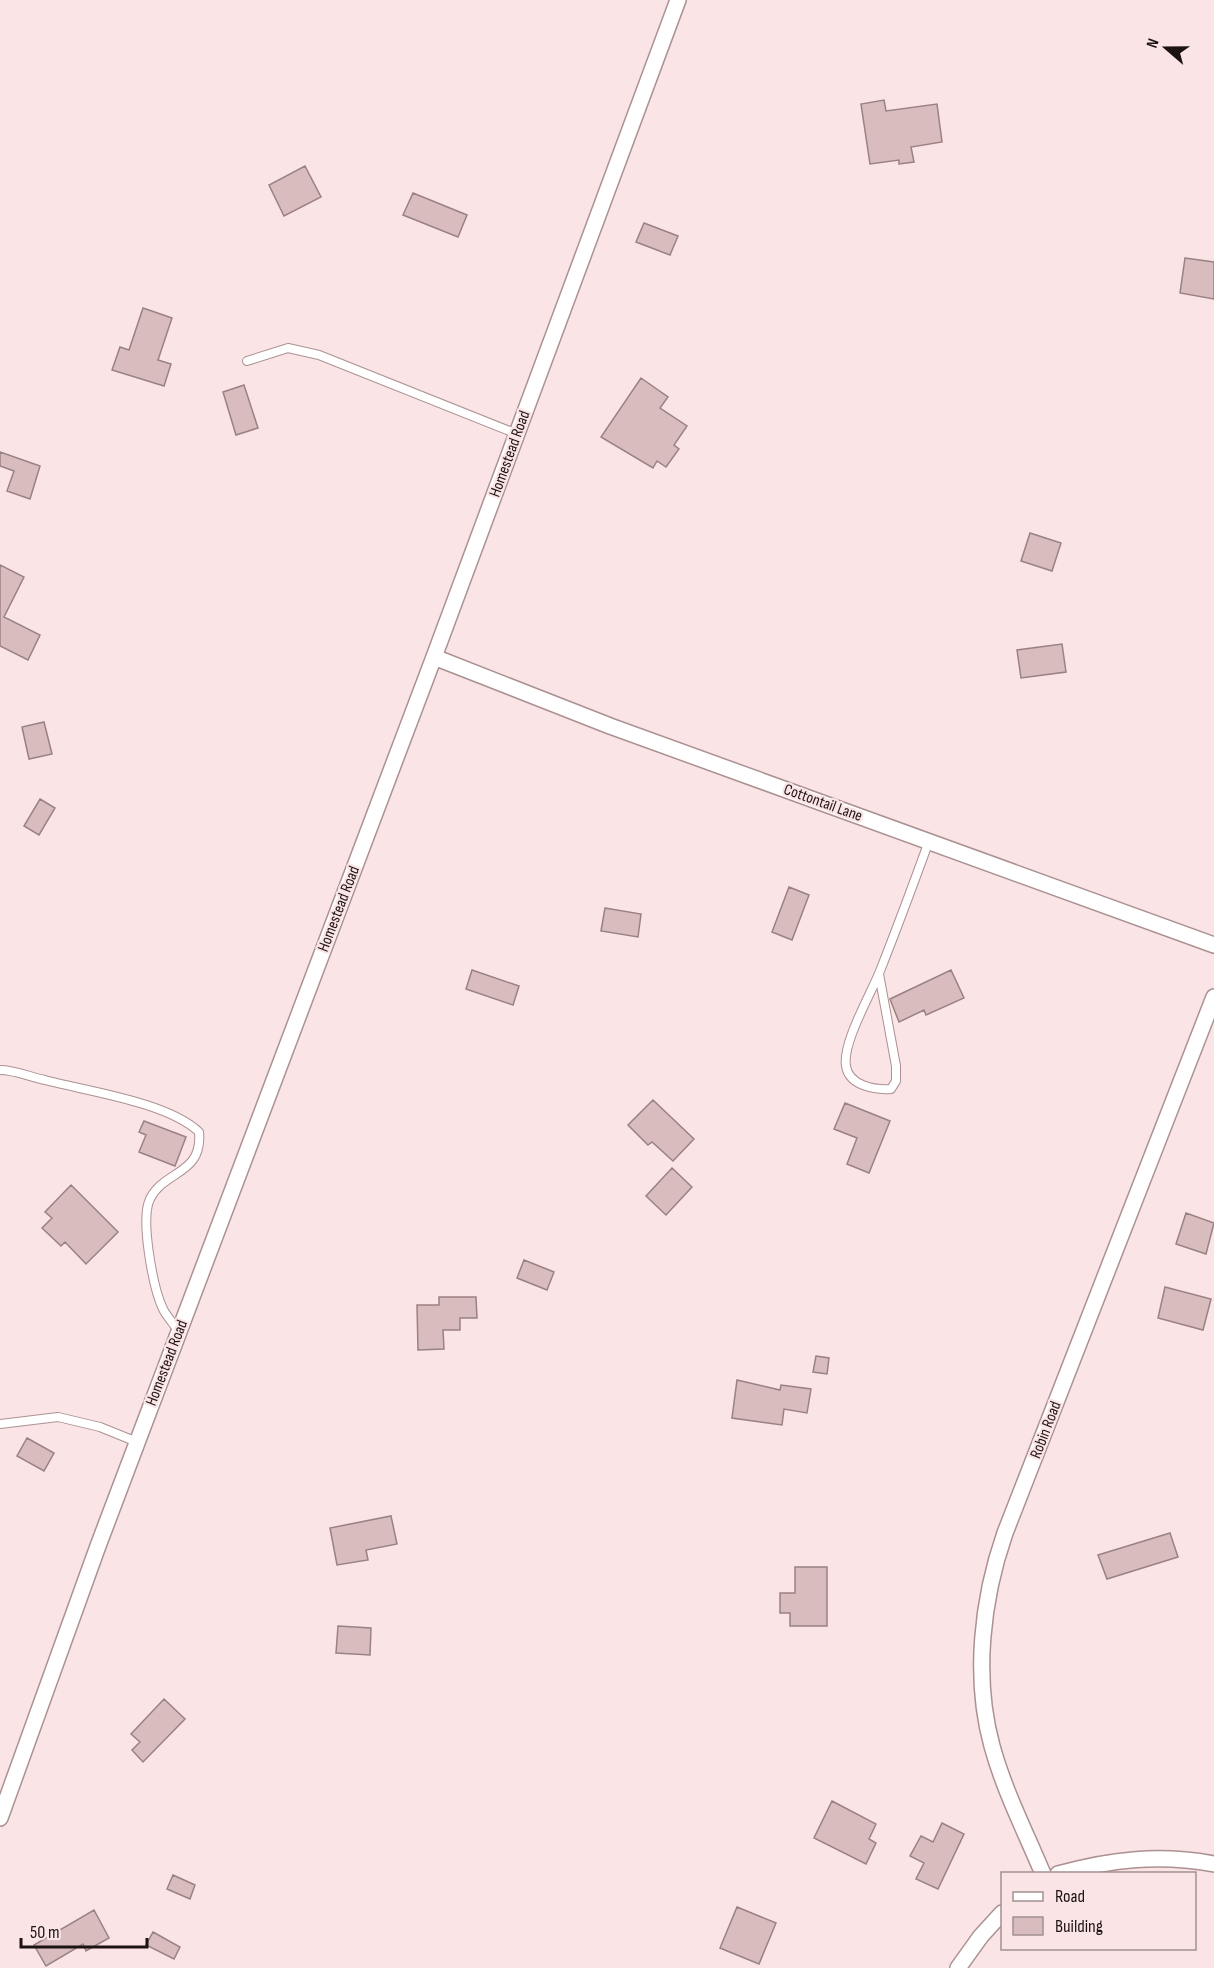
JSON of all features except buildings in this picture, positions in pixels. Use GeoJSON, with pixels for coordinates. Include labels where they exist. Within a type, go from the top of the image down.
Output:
{"type":"FeatureCollection","features":[{"type":"Feature","properties":{"kind":"street","name":"Homestead Road"},"geometry":{"type":"LineString","coordinates":[[0,1818],[137,1442],[434,657],[678,0]]}},
{"type":"Feature","properties":{"kind":"street","name":"Cottontail Lane"},"geometry":{"type":"LineString","coordinates":[[434,657],[610,726],[1214,945]]}},
{"type":"Feature","properties":{"kind":"street","name":"Robin Road"},"geometry":{"type":"LineString","coordinates":[[1043,1872],[1001,1775],[987,1722],[983,1640],[991,1582],[1005,1533],[1214,998]]}},
{"type":"Feature","properties":{"kind":"street"},"geometry":{"type":"LineString","coordinates":[[1068,1872],[1143,1857],[1168,1857],[1214,1864]]}},
{"type":"Feature","properties":{"kind":"street"},"geometry":{"type":"LineString","coordinates":[[958,1968],[981,1936],[1001,1914]]}},
{"type":"Feature","properties":{"kind":"lane"},"geometry":{"type":"LineString","coordinates":[[247,361],[288,348],[319,355],[517,434]]}},
{"type":"Feature","properties":{"kind":"lane"},"geometry":{"type":"LineString","coordinates":[[879,974],[896,1066],[896,1081],[891,1089],[866,1086],[853,1079],[846,1067],[848,1047],[879,974],[929,841]]}},
{"type":"Feature","properties":{"kind":"lane"},"geometry":{"type":"LineString","coordinates":[[0,1070],[104,1091],[191,1124],[199,1132],[200,1145],[194,1159],[180,1174],[150,1197],[145,1214],[151,1263],[163,1308],[179,1332]]}},
{"type":"Feature","properties":{"kind":"lane"},"geometry":{"type":"LineString","coordinates":[[0,1424],[58,1417],[100,1427],[137,1442]]}}]}
